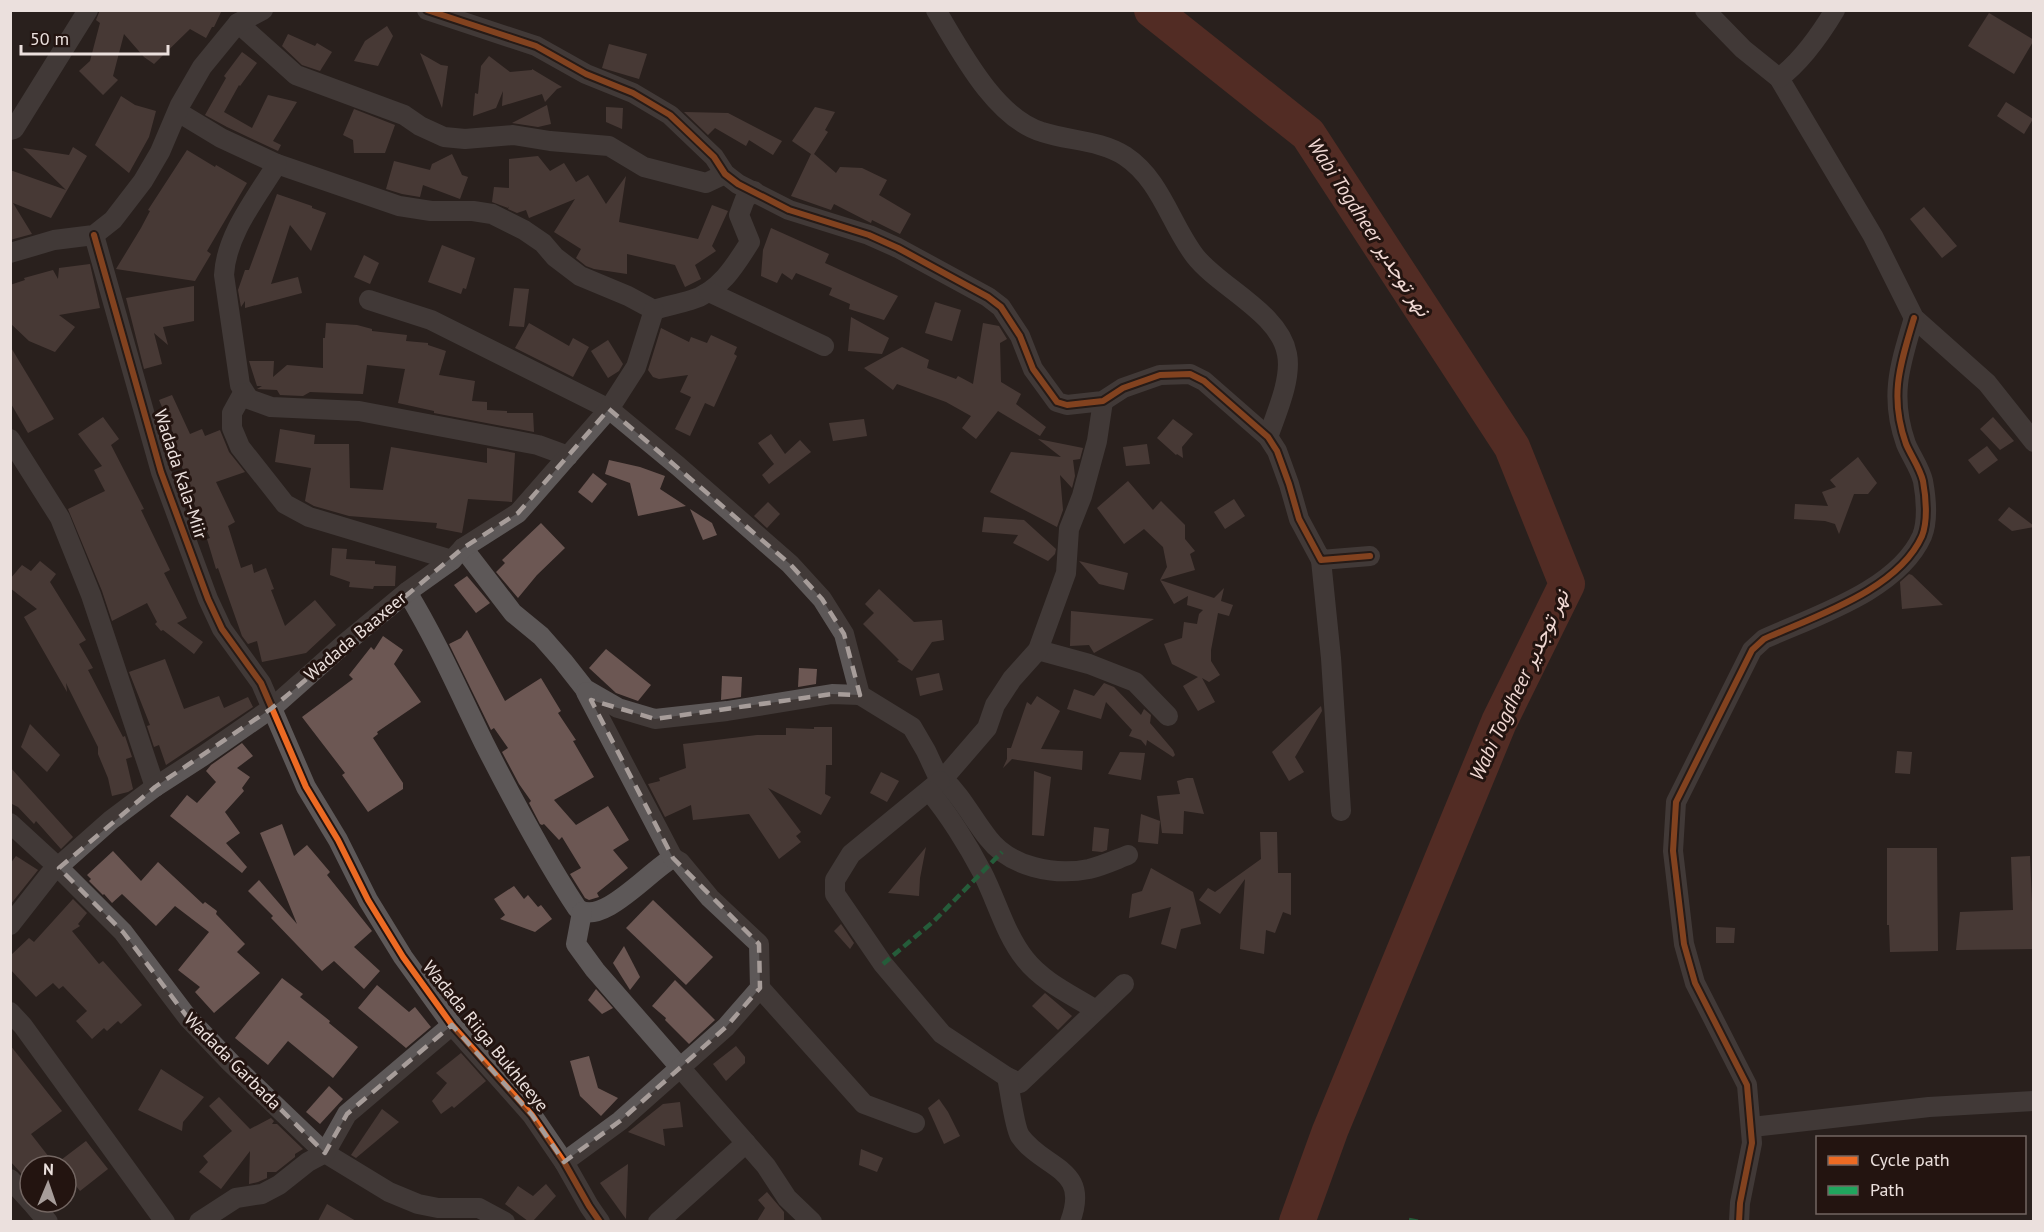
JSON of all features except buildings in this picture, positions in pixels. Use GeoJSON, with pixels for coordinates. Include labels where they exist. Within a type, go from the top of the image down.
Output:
{"type":"FeatureCollection","features":[{"type":"Feature","properties":{"kind":"street"},"geometry":{"type":"LineString","coordinates":[[10,130],[14,129],[88,10]]}},
{"type":"Feature","properties":{"kind":"street"},"geometry":{"type":"LineString","coordinates":[[10,253],[54,240],[94,235],[113,220],[143,181],[160,152],[202,67],[238,22],[263,10]]}},
{"type":"Feature","properties":{"kind":"street"},"geometry":{"type":"LineString","coordinates":[[427,10],[536,46],[586,74],[633,93],[670,115],[714,157],[725,174],[738,184],[789,210],[869,235],[898,248],[988,297],[1001,307],[1020,336],[1033,369],[1057,402],[1067,405],[1102,401],[1123,388],[1160,375],[1190,374],[1204,381],[1268,437],[1277,451],[1299,519],[1321,560],[1331,658],[1341,811]]}},
{"type":"Feature","properties":{"kind":"street"},"geometry":{"type":"LineString","coordinates":[[936,10],[963,57],[989,93],[1014,117],[1040,132],[1103,145],[1125,156],[1145,175],[1161,195],[1195,256],[1218,279],[1250,302],[1282,338],[1289,366],[1268,437]]}},
{"type":"Feature","properties":{"kind":"street"},"geometry":{"type":"LineString","coordinates":[[1705,10],[1743,49],[1779,78],[1873,236],[1914,318],[1987,383],[2034,442]]}},
{"type":"Feature","properties":{"kind":"street"},"geometry":{"type":"LineString","coordinates":[[1779,78],[1808,49],[1835,10]]}},
{"type":"Feature","properties":{"kind":"street"},"geometry":{"type":"LineString","coordinates":[[238,22],[296,75],[404,115],[420,126],[444,137],[465,139],[513,135],[609,146],[644,167],[706,183],[725,174]]}},
{"type":"Feature","properties":{"kind":"street"},"geometry":{"type":"LineString","coordinates":[[178,112],[221,138],[277,164],[399,206],[431,211],[473,211],[492,214],[524,230],[543,243],[555,257],[580,276],[628,296],[654,310],[691,300],[709,292],[724,279],[750,242],[739,215],[745,200],[754,191]]}},
{"type":"Feature","properties":{"kind":"street"},"geometry":{"type":"LineString","coordinates":[[277,164],[237,231],[225,261],[224,275],[243,393],[249,399],[271,407],[359,411],[538,445],[568,456]]}},
{"type":"Feature","properties":{"kind":"street","name":"Wadada Kala-Miir"},"geometry":{"type":"LineString","coordinates":[[94,235],[161,472],[208,599],[222,629],[261,683],[272,708]]}},
{"type":"Feature","properties":{"kind":"street"},"geometry":{"type":"LineString","coordinates":[[709,292],[824,346]]}},
{"type":"Feature","properties":{"kind":"street"},"geometry":{"type":"LineString","coordinates":[[369,300],[431,320],[609,409],[790,564],[822,599],[844,634],[860,695]]}},
{"type":"Feature","properties":{"kind":"street","name":"Wadada Baaxeer"},"geometry":{"type":"LineString","coordinates":[[10,925],[50,874],[111,820],[155,787],[272,708],[407,592],[518,513],[609,409],[636,367],[654,310]]}},
{"type":"Feature","properties":{"kind":"street"},"geometry":{"type":"LineString","coordinates":[[1739,1221],[1740,1203],[1752,1143],[1747,1085],[1699,991],[1684,944],[1673,851],[1676,802],[1752,650],[1764,639],[1858,596],[1890,576],[1903,564],[1923,534],[1926,509],[1923,479],[1907,445],[1898,416],[1898,370],[1914,318]]}},
{"type":"Feature","properties":{"kind":"street"},"geometry":{"type":"LineString","coordinates":[[243,393],[232,413],[232,428],[240,447],[285,504],[309,517],[458,554],[513,613],[541,636],[585,689],[673,858],[680,862],[710,898],[759,944],[760,988],[864,1104],[915,1123]]}},
{"type":"Feature","properties":{"kind":"street"},"geometry":{"type":"LineString","coordinates":[[1102,401],[1097,441],[1082,496],[1069,529],[1066,573],[1038,650],[1012,679],[995,705],[987,728],[937,784],[851,854],[835,880],[835,894],[883,964],[942,1034],[1007,1077],[1020,1083],[1124,984]]}},
{"type":"Feature","properties":{"kind":"street"},"geometry":{"type":"LineString","coordinates":[[10,439],[60,518],[91,595],[155,787]]}},
{"type":"Feature","properties":{"kind":"street"},"geometry":{"type":"LineString","coordinates":[[1321,560],[1370,556]]}},
{"type":"Feature","properties":{"kind":"street"},"geometry":{"type":"LineString","coordinates":[[407,592],[430,630],[484,743],[537,845],[571,900],[582,912],[588,914],[598,911],[633,891],[659,866],[673,858]]}},
{"type":"Feature","properties":{"kind":"street"},"geometry":{"type":"LineString","coordinates":[[1038,650],[1089,664],[1135,682],[1168,716]]}},
{"type":"Feature","properties":{"kind":"street"},"geometry":{"type":"LineString","coordinates":[[585,689],[618,708],[655,719],[727,711],[832,694],[860,695],[912,727],[926,752],[937,784],[939,802],[982,872],[1005,924],[1024,958],[1040,975],[1096,1010]]}},
{"type":"Feature","properties":{"kind":"street","name":"Wadada Riiga Bukhleeye"},"geometry":{"type":"LineString","coordinates":[[272,708],[306,787],[338,840],[368,900],[404,957],[452,1025],[532,1115],[600,1221]]}},
{"type":"Feature","properties":{"kind":"street"},"geometry":{"type":"LineString","coordinates":[[937,784],[957,791],[988,838],[1002,852],[1027,866],[1048,870],[1088,869],[1128,855]]}},
{"type":"Feature","properties":{"kind":"street","name":"Wadada Garbada"},"geometry":{"type":"LineString","coordinates":[[10,823],[123,932],[188,1018],[231,1063],[325,1153],[389,1192],[418,1204],[438,1208],[479,1208],[505,1221]]}},
{"type":"Feature","properties":{"kind":"street"},"geometry":{"type":"LineString","coordinates":[[582,912],[576,944],[766,1166],[787,1198],[812,1221]]}},
{"type":"Feature","properties":{"kind":"street"},"geometry":{"type":"LineString","coordinates":[[564,1162],[620,1121],[726,1027],[760,988]]}},
{"type":"Feature","properties":{"kind":"street"},"geometry":{"type":"LineString","coordinates":[[10,1012],[23,1026],[165,1221]]}},
{"type":"Feature","properties":{"kind":"street"},"geometry":{"type":"LineString","coordinates":[[200,1221],[236,1198],[262,1194],[279,1185],[308,1162],[325,1153],[347,1114],[452,1025]]}},
{"type":"Feature","properties":{"kind":"street"},"geometry":{"type":"LineString","coordinates":[[1007,1077],[1018,1133],[1028,1146],[1066,1173],[1076,1190],[1074,1211],[1070,1221]]}},
{"type":"Feature","properties":{"kind":"street"},"geometry":{"type":"LineString","coordinates":[[1752,1126],[1929,1107],[2034,1101]]}},
{"type":"Feature","properties":{"kind":"street"},"geometry":{"type":"LineString","coordinates":[[658,1221],[746,1143]]}},
{"type":"Feature","properties":{"kind":"highlighted area"},"geometry":{"type":"Polygon","coordinates":[[[609,409],[790,564],[822,599],[844,634],[860,695],[832,694],[655,719],[591,700],[673,858],[759,944],[760,988],[726,1027],[620,1121],[564,1162],[532,1115],[452,1025],[347,1114],[325,1153],[188,1018],[123,932],[59,868],[155,787],[272,708],[463,548],[518,513],[609,409]]]}},
{"type":"Feature","properties":{"kind":"waterway","name":"Wabi Togdheer نهر توجدير"},"geometry":{"type":"LineString","coordinates":[[1152,10],[1308,134],[1512,447],[1567,584],[1499,722],[1330,1131],[1297,1222]]}},
{"type":"Feature","properties":{"kind":"marked path"},"geometry":{"type":"LineString","coordinates":[[883,964],[934,921],[1002,852]]}},
{"type":"Feature","properties":{"kind":"marked path"},"geometry":{"type":"LineString","coordinates":[[1409,1220],[1420,1222]]}},
{"type":"Feature","properties":{"kind":"cycle path"},"geometry":{"type":"LineString","coordinates":[[427,10],[536,46],[586,74],[633,93],[670,115],[714,157],[725,174],[738,184],[789,210],[869,235],[898,248],[988,297],[1001,307],[1020,336],[1033,369],[1057,402],[1067,405],[1103,401],[1123,388],[1160,375],[1190,374],[1204,381],[1268,437],[1277,451],[1299,519],[1321,560],[1370,556]]}},
{"type":"Feature","properties":{"kind":"cycle path"},"geometry":{"type":"LineString","coordinates":[[94,235],[161,472],[208,599],[222,629],[261,683],[306,787],[338,840],[368,900],[403,957],[452,1025],[532,1115],[600,1222]]}},
{"type":"Feature","properties":{"kind":"cycle path"},"geometry":{"type":"LineString","coordinates":[[1739,1222],[1740,1203],[1752,1143],[1747,1085],[1695,983],[1684,944],[1673,851],[1676,802],[1752,650],[1764,639],[1830,611],[1875,586],[1894,572],[1910,555],[1922,536],[1926,516],[1923,481],[1906,444],[1898,411],[1897,395],[1904,351],[1914,318]]}}]}
